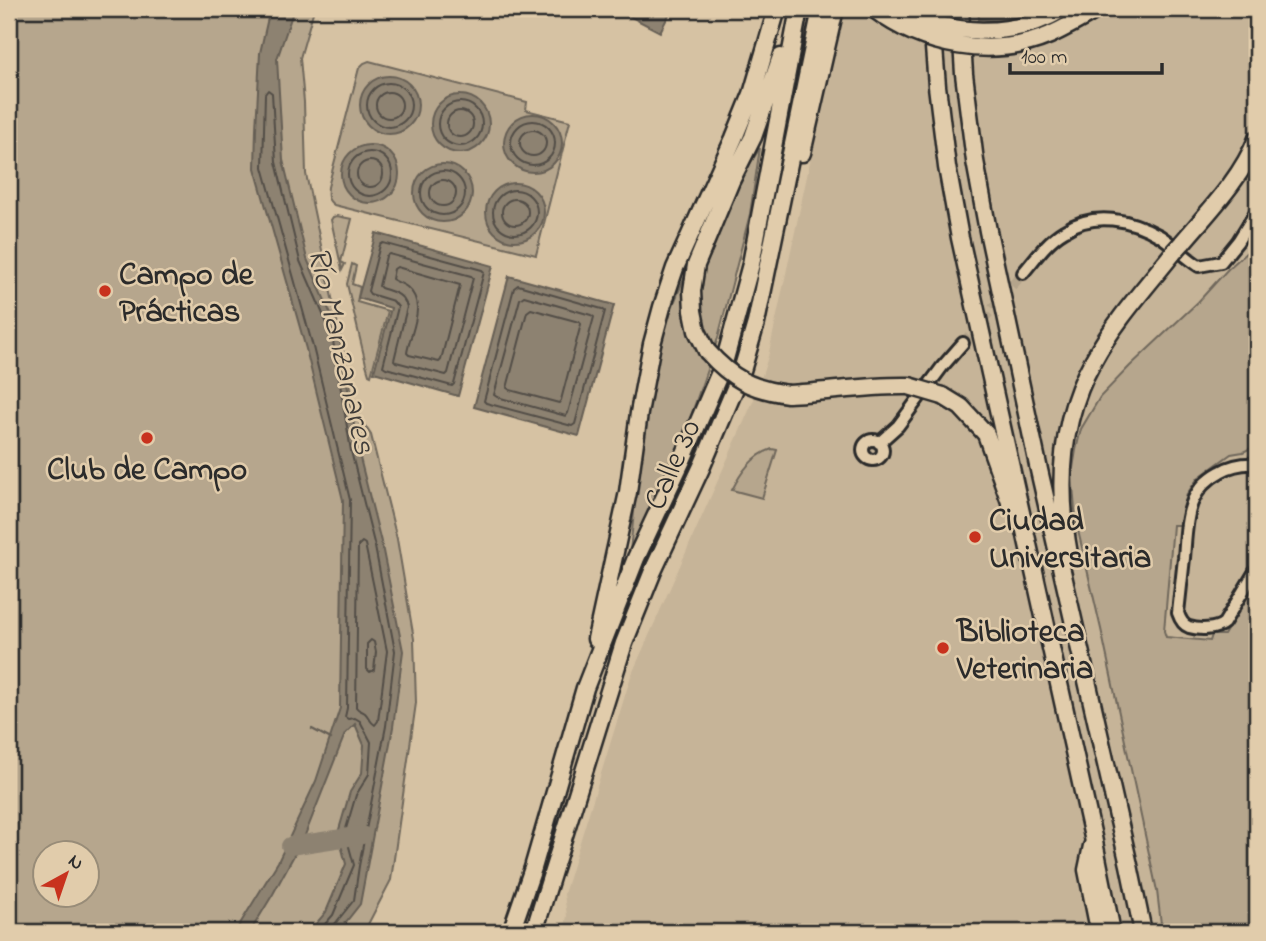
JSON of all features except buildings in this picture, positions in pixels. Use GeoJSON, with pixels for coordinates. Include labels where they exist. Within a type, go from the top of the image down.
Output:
{"type":"FeatureCollection","features":[{"type":"Feature","properties":{"kind":"highway"},"geometry":{"type":"LineString","coordinates":[[585,688],[628,492],[639,413],[662,307],[675,268],[752,94],[776,9]]}},
{"type":"Feature","properties":{"kind":"highway"},"geometry":{"type":"LineString","coordinates":[[798,9],[753,137],[731,181],[696,265],[692,291],[697,331],[707,351],[722,368],[737,379],[769,391],[788,394],[909,386],[943,396],[961,407],[986,434],[1037,581]]}},
{"type":"Feature","properties":{"kind":"highway","name":"Calle 30"},"geometry":{"type":"LineString","coordinates":[[533,868],[585,688],[636,558],[724,363],[751,264],[798,9]]}},
{"type":"Feature","properties":{"kind":"highway","name":"Calle 30"},"geometry":{"type":"LineString","coordinates":[[534,932],[624,643],[653,570],[702,466],[741,374],[756,323],[821,9]]}},
{"type":"Feature","properties":{"kind":"highway"},"geometry":{"type":"LineString","coordinates":[[756,323],[767,305],[835,9]]}},
{"type":"Feature","properties":{"kind":"highway"},"geometry":{"type":"LineString","coordinates":[[874,9],[920,35],[940,42],[979,48],[1014,45],[1048,36],[1098,9]]}},
{"type":"Feature","properties":{"kind":"highway"},"geometry":{"type":"LineString","coordinates":[[901,9],[923,20],[950,28],[976,31],[999,31],[1017,27],[1045,19],[1063,9]]}},
{"type":"Feature","properties":{"kind":"highway"},"geometry":{"type":"LineString","coordinates":[[931,9],[947,167],[960,238],[1112,932]]}},
{"type":"Feature","properties":{"kind":"highway"},"geometry":{"type":"LineString","coordinates":[[960,9],[967,99],[988,231],[1143,932]]}},
{"type":"Feature","properties":{"kind":"highway"},"geometry":{"type":"LineString","coordinates":[[1091,698],[1090,653],[1063,522],[1062,481],[1067,433],[1077,396],[1097,354],[1124,313],[1238,176],[1257,139]]}},
{"type":"Feature","properties":{"kind":"highway"},"geometry":{"type":"LineString","coordinates":[[1093,836],[1087,870],[1098,926]]}},
{"type":"Feature","properties":{"kind":"highway"},"geometry":{"type":"LineString","coordinates":[[500,932],[533,868]]}},
{"type":"Feature","properties":{"kind":"highway"},"geometry":{"type":"LineString","coordinates":[[511,932],[533,868]]}},
{"type":"Feature","properties":{"kind":"street"},"geometry":{"type":"LineString","coordinates":[[1023,273],[1064,230],[1095,219],[1127,221],[1142,226],[1163,238],[1199,266],[1221,262],[1257,210]]}},
{"type":"Feature","properties":{"kind":"street"},"geometry":{"type":"LineString","coordinates":[[880,443],[898,426],[963,343]]}},
{"type":"Feature","properties":{"kind":"street"},"geometry":{"type":"LineString","coordinates":[[1257,464],[1235,465],[1209,478],[1200,486],[1192,501],[1186,528],[1178,613],[1181,621],[1189,627],[1219,627],[1257,570]]}},
{"type":"Feature","properties":{"kind":"shaded area","name":"Club de Campo"},"geometry":{"type":"Polygon","coordinates":[[[9,9],[314,9],[300,58],[306,174],[356,412],[371,435],[397,539],[414,639],[416,703],[391,880],[364,932],[9,932],[9,9]]]}},
{"type":"Feature","properties":{"kind":"shaded area","name":"Ciudad Universitaria"},"geometry":{"type":"Polygon","coordinates":[[[843,9],[1257,9],[1257,932],[564,932],[567,916],[564,894],[631,676],[755,397],[768,357],[843,9]]]}},
{"type":"Feature","properties":{"kind":"shaded area"},"geometry":{"type":"Polygon","coordinates":[[[978,9],[1053,9],[1017,22],[979,19],[978,9]]]}},
{"type":"Feature","properties":{"kind":"shaded area"},"geometry":{"type":"Polygon","coordinates":[[[369,61],[527,102],[526,110],[570,121],[536,255],[334,205],[330,201],[328,187],[359,68],[369,61]]]}},
{"type":"Feature","properties":{"kind":"shaded area"},"geometry":{"type":"Polygon","coordinates":[[[760,148],[750,214],[718,338],[685,433],[630,551],[645,404],[660,338],[697,246],[760,148]]]}},
{"type":"Feature","properties":{"kind":"shaded area"},"geometry":{"type":"Polygon","coordinates":[[[337,216],[352,219],[341,262],[345,264],[342,270],[331,220],[337,216]]]}},
{"type":"Feature","properties":{"kind":"shaded area"},"geometry":{"type":"Polygon","coordinates":[[[1257,243],[1257,447],[1231,454],[1198,478],[1187,494],[1180,525],[1173,525],[1164,631],[1166,637],[1210,641],[1212,635],[1224,635],[1257,580],[1257,919],[1233,932],[1162,932],[1157,891],[1076,522],[1072,474],[1081,429],[1100,397],[1257,243]]]}},
{"type":"Feature","properties":{"kind":"shaded area"},"geometry":{"type":"Polygon","coordinates":[[[352,264],[356,266],[352,284],[360,287],[357,302],[388,311],[371,375],[347,284],[352,264]]]}},
{"type":"Feature","properties":{"kind":"shaded area"},"geometry":{"type":"Polygon","coordinates":[[[772,449],[777,450],[762,498],[732,490],[748,465],[772,449]]]}},
{"type":"Feature","properties":{"kind":"water"},"geometry":{"type":"Polygon","coordinates":[[[270,9],[294,9],[277,59],[283,160],[307,259],[339,333],[358,450],[382,546],[403,651],[393,727],[360,904],[338,932],[309,932],[326,912],[346,864],[338,833],[350,792],[362,773],[364,745],[355,724],[345,734],[305,835],[273,894],[250,932],[235,932],[278,862],[316,781],[340,708],[343,500],[306,349],[255,168],[260,53],[270,9]]]}},
{"type":"Feature","properties":{"kind":"water"},"geometry":{"type":"Polygon","coordinates":[[[616,9],[672,9],[660,32],[616,9]]]}},
{"type":"Feature","properties":{"kind":"water"},"geometry":{"type":"Polygon","coordinates":[[[389,76],[400,78],[413,89],[418,105],[416,116],[405,129],[389,134],[378,132],[365,121],[360,105],[362,94],[373,81],[389,76]]]}},
{"type":"Feature","properties":{"kind":"water"},"geometry":{"type":"Polygon","coordinates":[[[460,95],[471,97],[484,108],[489,124],[487,135],[476,148],[460,153],[449,151],[436,140],[431,124],[433,113],[444,100],[460,95]]]}},
{"type":"Feature","properties":{"kind":"water"},"geometry":{"type":"Polygon","coordinates":[[[533,114],[544,116],[557,127],[562,143],[560,154],[549,167],[533,172],[522,170],[509,159],[504,143],[506,132],[517,119],[533,114]]]}},
{"type":"Feature","properties":{"kind":"water"},"geometry":{"type":"Polygon","coordinates":[[[370,145],[381,147],[394,158],[399,174],[397,185],[386,198],[370,203],[359,201],[346,190],[341,174],[343,163],[354,150],[370,145]]]}},
{"type":"Feature","properties":{"kind":"water"},"geometry":{"type":"Polygon","coordinates":[[[443,164],[454,166],[467,177],[472,193],[470,204],[459,217],[443,222],[432,220],[419,209],[414,193],[416,182],[427,169],[443,164]]]}},
{"type":"Feature","properties":{"kind":"water"},"geometry":{"type":"Polygon","coordinates":[[[515,183],[526,185],[539,196],[544,212],[542,223],[531,236],[515,241],[504,239],[491,228],[486,212],[488,201],[499,188],[515,183]]]}},
{"type":"Feature","properties":{"kind":"water"},"geometry":{"type":"Polygon","coordinates":[[[376,233],[493,266],[458,396],[374,372],[391,308],[358,298],[376,233]]]}},
{"type":"Feature","properties":{"kind":"water"},"geometry":{"type":"Polygon","coordinates":[[[509,276],[614,305],[579,436],[474,407],[509,276]]]}},
{"type":"Feature","properties":{"kind":"waterway"},"geometry":{"type":"LineString","coordinates":[[312,729],[331,739]]}},
{"type":"Feature","properties":{"kind":"waterway","name":"Río Manzanares"},"geometry":{"type":"LineString","coordinates":[[290,846],[362,835]]}},
{"type":"Feature","properties":{"kind":"tunnel"},"geometry":{"type":"LineString","coordinates":[[963,343],[1023,273]]}},
{"type":"Feature","properties":{"kind":"place","name":"Campo de Prácticas"},"geometry":{"type":"Point","coordinates":[105,291]}},
{"type":"Feature","properties":{"kind":"place","name":"Club de Campo"},"geometry":{"type":"Point","coordinates":[147,438]}},
{"type":"Feature","properties":{"kind":"place","name":"Ciudad Universitaria"},"geometry":{"type":"Point","coordinates":[975,537]}},
{"type":"Feature","properties":{"kind":"place","name":"Biblioteca Veterinaria"},"geometry":{"type":"Point","coordinates":[943,648]}}]}
